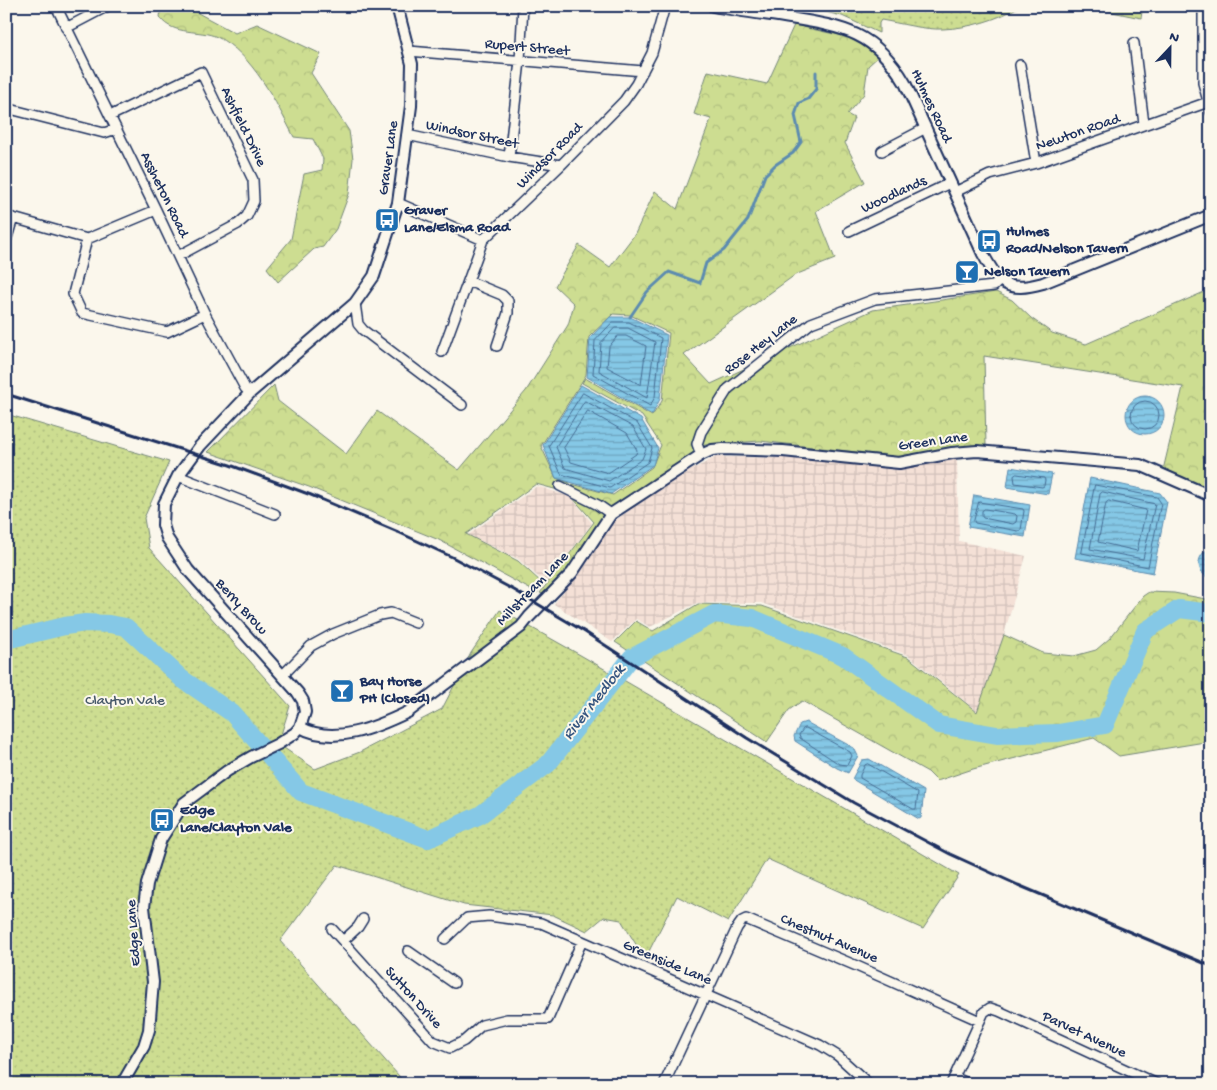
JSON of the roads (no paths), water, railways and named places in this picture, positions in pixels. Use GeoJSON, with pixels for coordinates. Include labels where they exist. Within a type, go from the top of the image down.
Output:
{"type":"FeatureCollection","features":[{"type":"Feature","properties":{"kind":"street","name":"Assheton Road"},"geometry":{"type":"LineString","coordinates":[[56,6],[205,314],[245,388],[250,393]]}},
{"type":"Feature","properties":{"kind":"street"},"geometry":{"type":"LineString","coordinates":[[66,28],[108,6]]}},
{"type":"Feature","properties":{"kind":"street","name":"Graver Lane"},"geometry":{"type":"LineString","coordinates":[[355,303],[374,276],[398,203],[411,106],[412,77],[409,51],[397,6]]}},
{"type":"Feature","properties":{"kind":"street"},"geometry":{"type":"LineString","coordinates":[[510,157],[520,61],[523,6]]}},
{"type":"Feature","properties":{"kind":"street","name":"Windsor Road"},"geometry":{"type":"LineString","coordinates":[[442,352],[483,240],[561,166],[624,101],[636,84],[652,53],[665,6]]}},
{"type":"Feature","properties":{"kind":"street","name":"Hulmes Road"},"geometry":{"type":"LineString","coordinates":[[713,6],[831,25],[859,35],[873,45],[896,68],[926,128],[983,254],[1000,280]]}},
{"type":"Feature","properties":{"kind":"street"},"geometry":{"type":"LineString","coordinates":[[1203,6],[1203,83],[1211,112]]}},
{"type":"Feature","properties":{"kind":"street"},"geometry":{"type":"LineString","coordinates":[[1134,43],[1144,124]]}},
{"type":"Feature","properties":{"kind":"street","name":"Rupert Street"},"geometry":{"type":"LineString","coordinates":[[409,51],[643,71]]}},
{"type":"Feature","properties":{"kind":"street"},"geometry":{"type":"LineString","coordinates":[[1020,64],[1036,163]]}},
{"type":"Feature","properties":{"kind":"street","name":"Ashfield Drive"},"geometry":{"type":"LineString","coordinates":[[110,116],[201,72],[253,180],[254,201],[246,216],[238,224],[178,256]]}},
{"type":"Feature","properties":{"kind":"street","name":"Newton ROad"},"geometry":{"type":"LineString","coordinates":[[952,188],[990,175],[1036,163],[1209,101]]}},
{"type":"Feature","properties":{"kind":"street"},"geometry":{"type":"LineString","coordinates":[[6,108],[104,133],[116,129]]}},
{"type":"Feature","properties":{"kind":"street"},"geometry":{"type":"LineString","coordinates":[[882,151],[926,128]]}},
{"type":"Feature","properties":{"kind":"street","name":"Windsor Street"},"geometry":{"type":"LineString","coordinates":[[407,135],[561,166]]}},
{"type":"Feature","properties":{"kind":"street","name":"Woodlands"},"geometry":{"type":"LineString","coordinates":[[850,231],[952,188]]}},
{"type":"Feature","properties":{"kind":"street"},"geometry":{"type":"LineString","coordinates":[[398,203],[483,240]]}},
{"type":"Feature","properties":{"kind":"street"},"geometry":{"type":"LineString","coordinates":[[6,240],[9,217],[87,239],[156,210]]}},
{"type":"Feature","properties":{"kind":"street"},"geometry":{"type":"LineString","coordinates":[[1000,280],[1016,288],[1043,283],[1211,215]]}},
{"type":"Feature","properties":{"kind":"street"},"geometry":{"type":"LineString","coordinates":[[87,239],[72,294],[82,313],[167,332],[205,314]]}},
{"type":"Feature","properties":{"kind":"street","name":"Rose Hey Lane"},"geometry":{"type":"LineString","coordinates":[[701,455],[697,444],[701,432],[728,389],[811,323],[875,299],[994,286],[1000,280]]}},
{"type":"Feature","properties":{"kind":"street"},"geometry":{"type":"LineString","coordinates":[[468,282],[502,294],[508,301],[508,313],[497,346]]}},
{"type":"Feature","properties":{"kind":"street"},"geometry":{"type":"LineString","coordinates":[[355,303],[358,324],[364,332],[462,405]]}},
{"type":"Feature","properties":{"kind":"street","name":"Berry Brow"},"geometry":{"type":"LineString","coordinates":[[300,727],[305,712],[303,701],[188,570],[167,538],[163,525],[164,504],[178,476],[200,446],[250,393],[355,303]]}},
{"type":"Feature","properties":{"kind":"street","name":"Green Lane"},"geometry":{"type":"LineString","coordinates":[[611,514],[701,455],[712,450],[723,449],[782,451],[899,462],[952,453],[977,451],[1140,465],[1211,496]]}},
{"type":"Feature","properties":{"kind":"street"},"geometry":{"type":"LineString","coordinates":[[178,476],[275,514]]}},
{"type":"Feature","properties":{"kind":"street"},"geometry":{"type":"LineString","coordinates":[[560,486],[598,505],[611,514]]}},
{"type":"Feature","properties":{"kind":"street","name":"Millstream Lane"},"geometry":{"type":"LineString","coordinates":[[300,727],[315,734],[348,734],[390,721],[408,712],[521,627],[572,573],[611,514]]}},
{"type":"Feature","properties":{"kind":"street"},"geometry":{"type":"LineString","coordinates":[[282,675],[312,646],[333,634],[380,615],[391,613],[416,623]]}},
{"type":"Feature","properties":{"kind":"street","name":"Edge Lane"},"geometry":{"type":"LineString","coordinates":[[122,1084],[144,1046],[149,1030],[153,982],[144,906],[147,884],[161,839],[184,802],[227,771],[278,744],[295,733],[300,727]]}},
{"type":"Feature","properties":{"kind":"street","name":"Greenside Lane"},"geometry":{"type":"LineString","coordinates":[[445,939],[468,918],[489,916],[541,923],[820,1045],[838,1056],[869,1084]]}},
{"type":"Feature","properties":{"kind":"street"},"geometry":{"type":"LineString","coordinates":[[343,941],[358,927],[363,918]]}},
{"type":"Feature","properties":{"kind":"street","name":"Chestnut Avenue"},"geometry":{"type":"LineString","coordinates":[[706,994],[737,928],[746,919],[980,1021]]}},
{"type":"Feature","properties":{"kind":"street","name":"Sutton Drive"},"geometry":{"type":"LineString","coordinates":[[332,929],[433,1041],[450,1048],[464,1041],[482,1025],[506,1019],[548,1019],[582,941]]}},
{"type":"Feature","properties":{"kind":"street"},"geometry":{"type":"LineString","coordinates":[[408,951],[454,983]]}},
{"type":"Feature","properties":{"kind":"street"},"geometry":{"type":"LineString","coordinates":[[664,1084],[706,994]]}},
{"type":"Feature","properties":{"kind":"street","name":"Parvet Avenue"},"geometry":{"type":"LineString","coordinates":[[980,1021],[987,1009],[990,1008],[1157,1084]]}},
{"type":"Feature","properties":{"kind":"street"},"geometry":{"type":"LineString","coordinates":[[969,1084],[953,1080],[980,1021]]}},
{"type":"Feature","properties":{"kind":"water"},"geometry":{"type":"Polygon","coordinates":[[[610,317],[630,317],[667,335],[660,399],[652,415],[587,377],[590,338],[610,317]]]}},
{"type":"Feature","properties":{"kind":"water"},"geometry":{"type":"Polygon","coordinates":[[[581,385],[641,419],[658,448],[653,465],[611,494],[556,478],[543,445],[581,385]]]}},
{"type":"Feature","properties":{"kind":"water"},"geometry":{"type":"Polygon","coordinates":[[[1145,396],[1152,397],[1158,402],[1163,408],[1163,422],[1158,428],[1152,433],[1145,434],[1138,433],[1132,428],[1127,422],[1126,415],[1127,408],[1132,402],[1138,397],[1145,396]]]}},
{"type":"Feature","properties":{"kind":"water"},"geometry":{"type":"Polygon","coordinates":[[[1010,467],[1052,474],[1048,494],[1007,487],[1010,467]]]}},
{"type":"Feature","properties":{"kind":"water"},"geometry":{"type":"Polygon","coordinates":[[[1090,478],[1160,493],[1167,502],[1153,573],[1075,558],[1090,478]]]}},
{"type":"Feature","properties":{"kind":"water"},"geometry":{"type":"Polygon","coordinates":[[[974,495],[1030,505],[1025,537],[968,527],[974,495]]]}},
{"type":"Feature","properties":{"kind":"water"},"geometry":{"type":"Polygon","coordinates":[[[1211,548],[1211,579],[1202,572],[1199,564],[1202,555],[1211,548]]]}},
{"type":"Feature","properties":{"kind":"water"},"geometry":{"type":"Polygon","coordinates":[[[806,722],[854,748],[858,756],[848,773],[795,741],[794,736],[800,724],[806,722]]]}},
{"type":"Feature","properties":{"kind":"water"},"geometry":{"type":"Polygon","coordinates":[[[869,759],[924,791],[921,818],[919,819],[852,779],[862,760],[869,759]]]}},
{"type":"Feature","properties":{"kind":"waterway"},"geometry":{"type":"LineString","coordinates":[[630,317],[647,292],[669,272],[700,283],[706,263],[724,250],[748,220],[765,175],[775,165],[793,153],[801,142],[795,115],[799,103],[808,99],[816,89],[816,72]]}},
{"type":"Feature","properties":{"kind":"waterway","name":"River Medlock"},"geometry":{"type":"LineString","coordinates":[[6,640],[85,623],[126,627],[182,679],[232,713],[301,792],[428,839],[480,815],[548,764],[631,658],[714,614],[752,618],[843,656],[939,725],[997,735],[1058,733],[1105,725],[1145,631],[1179,609],[1211,613]]}},
{"type":"Feature","properties":{"kind":"railway"},"geometry":{"type":"LineString","coordinates":[[6,394],[230,465],[311,495],[452,557],[514,590],[585,632],[747,738],[854,803],[950,854],[1018,885],[1211,966]]}},
{"type":"Feature","properties":{"kind":"place","name":"Graver Lane/Elsma Road"},"geometry":{"type":"Point","coordinates":[387,220]}},
{"type":"Feature","properties":{"kind":"place","name":"Hulmes Road/Nelson Tavern"},"geometry":{"type":"Point","coordinates":[989,241]}},
{"type":"Feature","properties":{"kind":"place","name":"Nelson Tavern"},"geometry":{"type":"Point","coordinates":[967,272]}},
{"type":"Feature","properties":{"kind":"place","name":"Bay Horse PH (Closed)"},"geometry":{"type":"Point","coordinates":[342,691]}},
{"type":"Feature","properties":{"kind":"place","name":"Edge Lane/Clayton Vale"},"geometry":{"type":"Point","coordinates":[162,820]}},
{"type":"Feature","properties":{"kind":"park label","name":"Clayton Vale"},"geometry":{"type":"Point","coordinates":[125,701]}}]}
